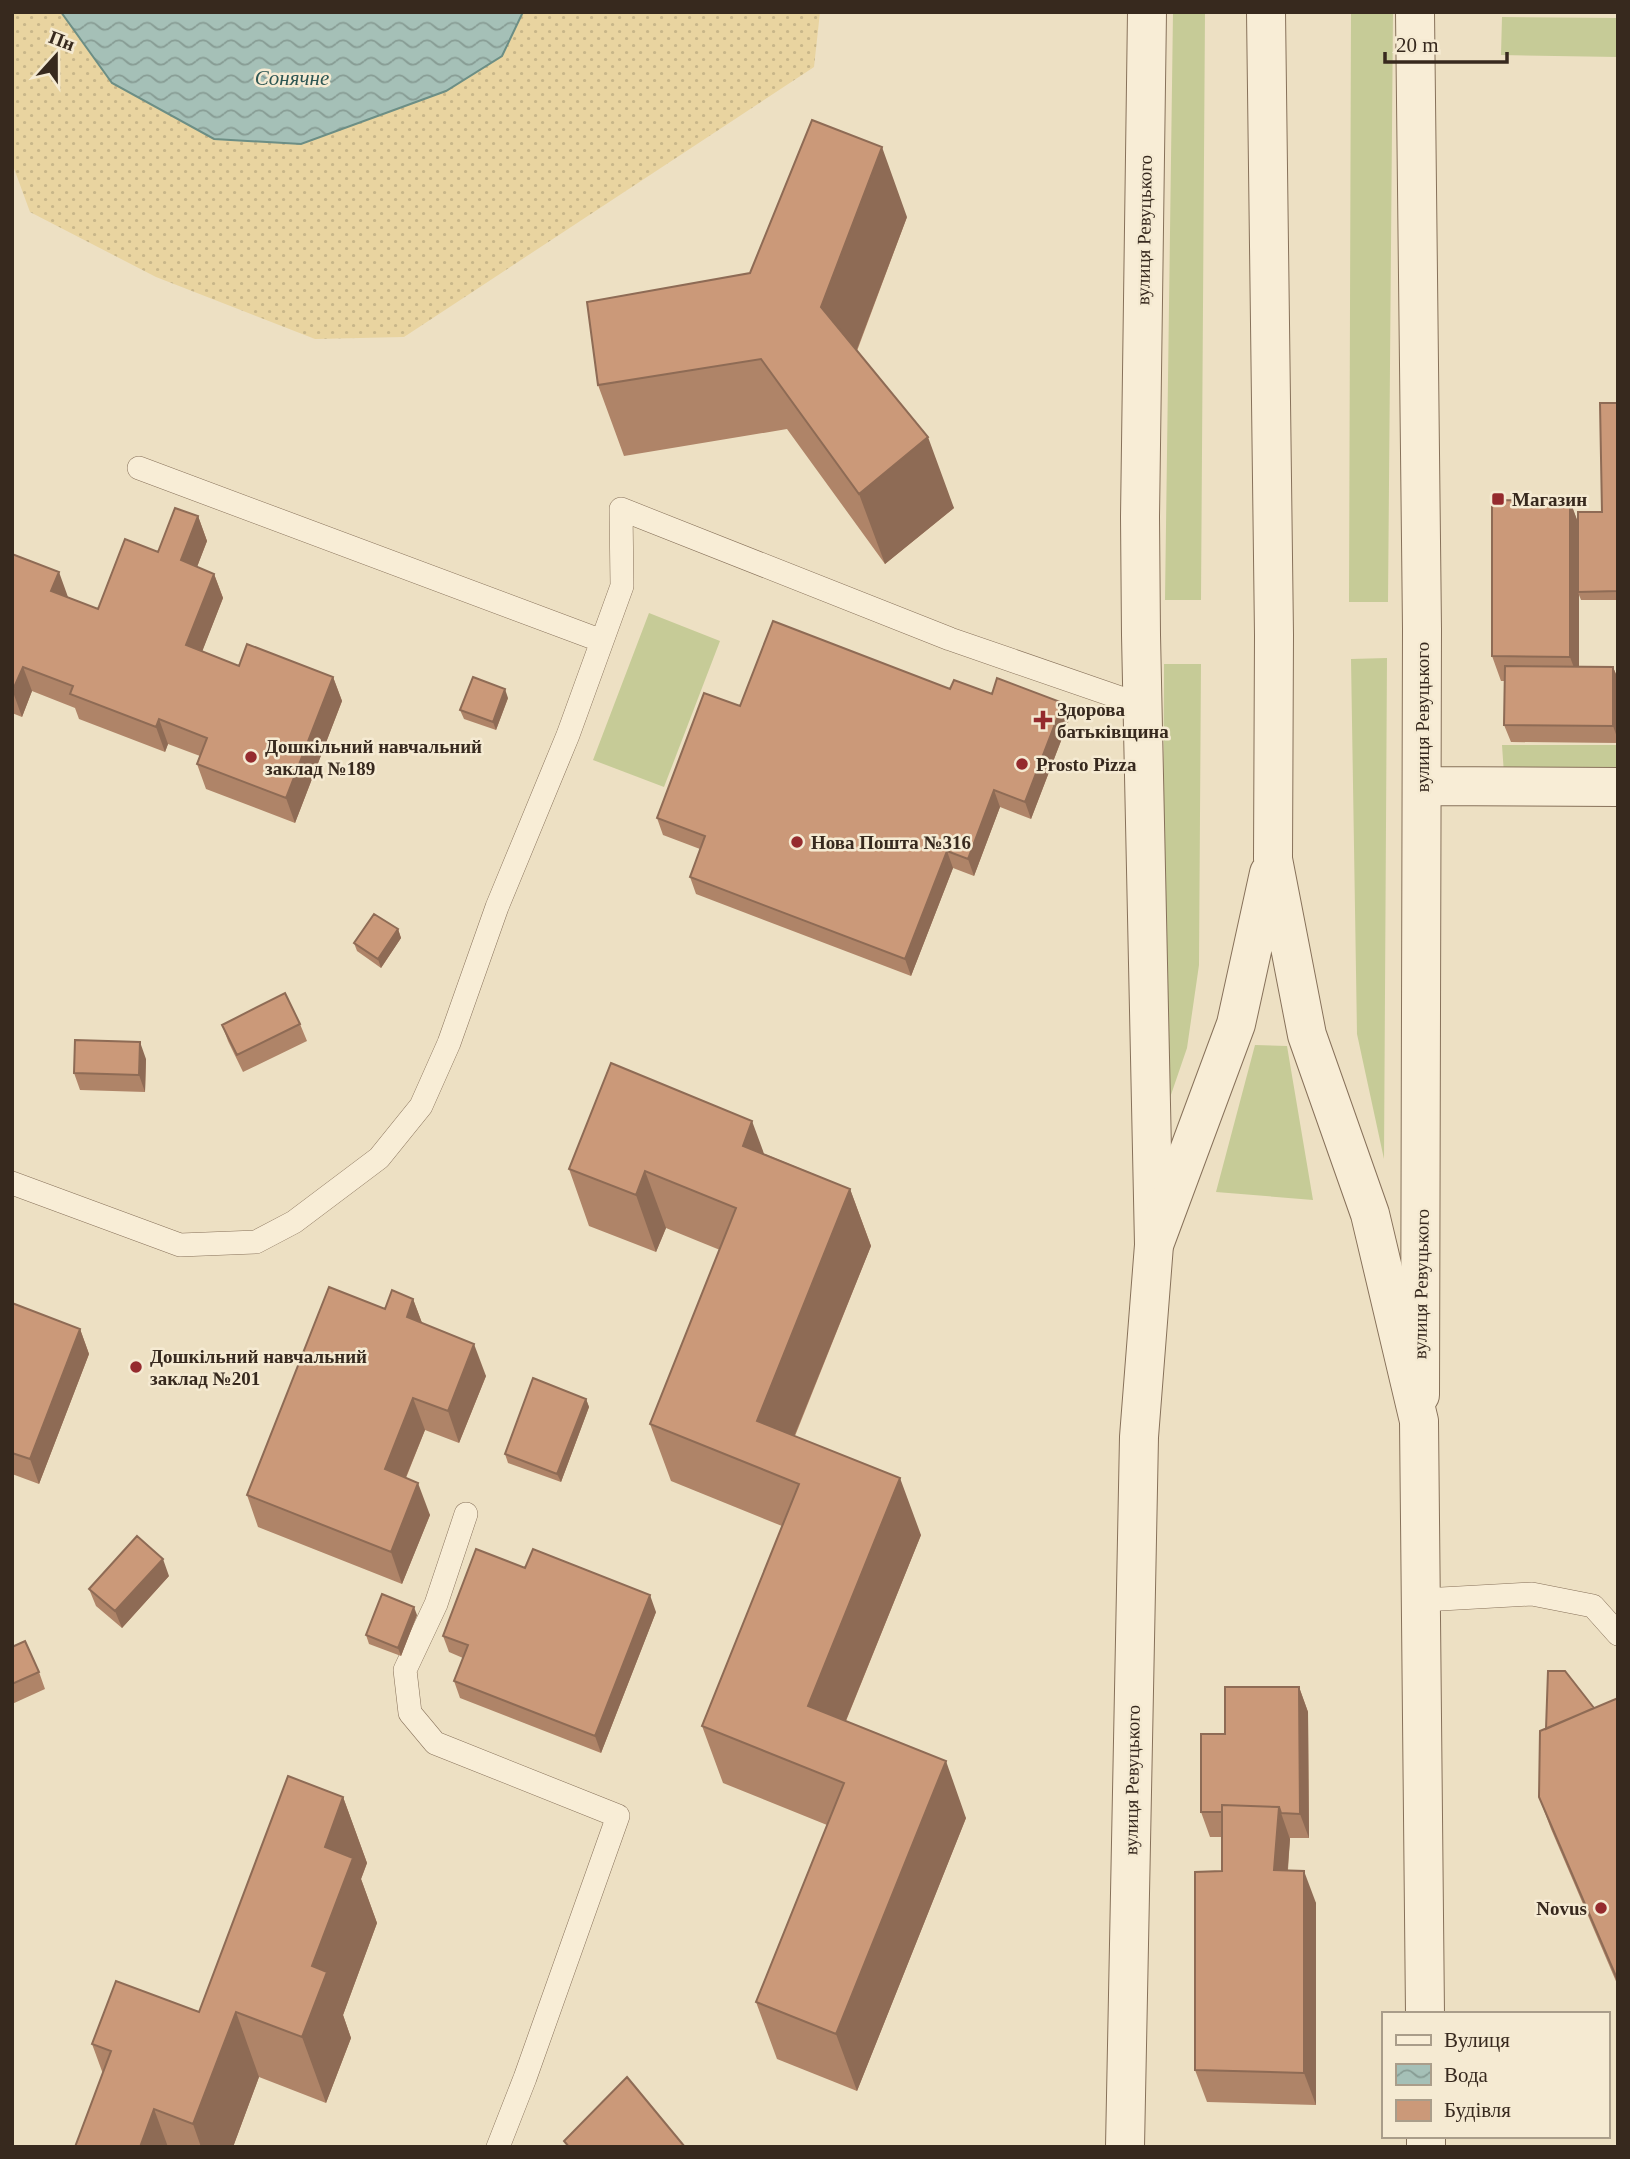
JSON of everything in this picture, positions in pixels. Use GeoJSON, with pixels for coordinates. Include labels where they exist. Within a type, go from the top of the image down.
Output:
{"type":"FeatureCollection","features":[{"type":"Feature","properties":{"kind":"street","name":"вулиця Ревуцького"},"geometry":{"type":"LineString","coordinates":[[1125,2147],[1139,1437],[1154,1245],[1144,706],[1140,635],[1147,12]]}},
{"type":"Feature","properties":{"kind":"street","name":"вулиця Ревуцького"},"geometry":{"type":"LineString","coordinates":[[1266,12],[1273,859],[1307,1035],[1370,1214],[1419,1421]]}},
{"type":"Feature","properties":{"kind":"street","name":"вулиця Ревуцького"},"geometry":{"type":"LineString","coordinates":[[1415,12],[1422,786],[1419,1421],[1423,1600],[1425,2012]]}},
{"type":"Feature","properties":{"kind":"street"},"geometry":{"type":"LineString","coordinates":[[1422,786],[1618,787]]}},
{"type":"Feature","properties":{"kind":"street","name":"вулиця Ревуцького"},"geometry":{"type":"LineString","coordinates":[[1154,1245],[1236,1024],[1273,859]]}},
{"type":"Feature","properties":{"kind":"lane"},"geometry":{"type":"LineString","coordinates":[[139,468],[602,641]]}},
{"type":"Feature","properties":{"kind":"lane"},"geometry":{"type":"LineString","coordinates":[[12,1183],[180,1245],[256,1242],[294,1222],[379,1158],[421,1105],[449,1043],[497,907],[568,735],[622,586],[621,509],[950,639],[1144,706]]}},
{"type":"Feature","properties":{"kind":"lane"},"geometry":{"type":"LineString","coordinates":[[466,1514],[436,1604],[405,1670],[411,1713],[435,1742],[618,1816],[498,2147]]}},
{"type":"Feature","properties":{"kind":"lane"},"geometry":{"type":"LineString","coordinates":[[1423,1600],[1532,1594],[1593,1606],[1618,1634]]}},
{"type":"Feature","properties":{"kind":"green space"},"geometry":{"type":"Polygon","coordinates":[[[1173,12],[1205,12],[1201,600],[1165,600],[1173,12]]]}},
{"type":"Feature","properties":{"kind":"green space"},"geometry":{"type":"Polygon","coordinates":[[[1351,12],[1393,12],[1388,602],[1349,602],[1351,12]]]}},
{"type":"Feature","properties":{"kind":"green space"},"geometry":{"type":"Polygon","coordinates":[[[1502,17],[1618,18],[1618,57],[1501,55],[1502,17]]]}},
{"type":"Feature","properties":{"kind":"green space"},"geometry":{"type":"Polygon","coordinates":[[[649,613],[720,641],[664,787],[593,760],[649,613]]]}},
{"type":"Feature","properties":{"kind":"green space"},"geometry":{"type":"Polygon","coordinates":[[[1387,658],[1384,1159],[1357,1034],[1351,659],[1387,658]]]}},
{"type":"Feature","properties":{"kind":"green space"},"geometry":{"type":"Polygon","coordinates":[[[1164,664],[1201,664],[1199,965],[1187,1048],[1162,1121],[1164,664]]]}},
{"type":"Feature","properties":{"kind":"green space"},"geometry":{"type":"Polygon","coordinates":[[[1502,745],[1618,745],[1618,773],[1504,774],[1502,745]]]}},
{"type":"Feature","properties":{"kind":"green space"},"geometry":{"type":"Polygon","coordinates":[[[1255,1045],[1287,1046],[1313,1200],[1216,1192],[1255,1045]]]}},
{"type":"Feature","properties":{"kind":"sand"},"geometry":{"type":"Polygon","coordinates":[[[12,12],[61,12],[112,83],[301,144],[446,91],[502,56],[523,12],[820,12],[814,67],[404,337],[315,339],[156,277],[30,212],[12,163],[12,12]]]}},
{"type":"Feature","properties":{"kind":"water","name":"Сонячне"},"geometry":{"type":"Polygon","coordinates":[[[61,12],[523,12],[502,56],[446,91],[301,144],[214,139],[112,83],[61,12]]]}},
{"type":"Feature","properties":{"kind":"building"},"geometry":{"type":"Polygon","coordinates":[[[812,120],[882,147],[821,307],[928,437],[859,494],[761,359],[598,385],[587,302],[750,273],[812,120]]]}},
{"type":"Feature","properties":{"kind":"building"},"geometry":{"type":"Polygon","coordinates":[[[1600,403],[1618,403],[1618,591],[1578,592],[1578,512],[1602,512],[1600,403]]]}},
{"type":"Feature","properties":{"kind":"building"},"geometry":{"type":"Polygon","coordinates":[[[1492,500],[1570,501],[1570,657],[1492,656],[1492,500]]]}},
{"type":"Feature","properties":{"kind":"building"},"geometry":{"type":"Polygon","coordinates":[[[175,508],[198,516],[181,560],[214,574],[186,645],[239,666],[247,644],[333,677],[286,798],[197,764],[207,738],[159,719],[156,727],[70,694],[73,686],[23,667],[12,692],[12,554],[59,572],[51,591],[98,609],[125,539],[158,552],[175,508]]]}},
{"type":"Feature","properties":{"kind":"building"},"geometry":{"type":"Polygon","coordinates":[[[773,621],[950,689],[954,680],[992,694],[997,678],[1063,703],[1025,802],[994,790],[968,859],[947,851],[905,959],[690,877],[705,836],[657,818],[704,693],[740,706],[773,621]]]}},
{"type":"Feature","properties":{"kind":"building"},"geometry":{"type":"Polygon","coordinates":[[[1505,666],[1613,667],[1613,726],[1504,725],[1505,666]]]}},
{"type":"Feature","properties":{"kind":"building"},"geometry":{"type":"Polygon","coordinates":[[[473,677],[505,689],[493,722],[460,710],[473,677]]]}},
{"type":"Feature","properties":{"kind":"building"},"geometry":{"type":"Polygon","coordinates":[[[374,914],[398,929],[378,959],[354,943],[374,914]]]}},
{"type":"Feature","properties":{"kind":"building"},"geometry":{"type":"Polygon","coordinates":[[[285,993],[300,1024],[237,1055],[222,1025],[285,993]]]}},
{"type":"Feature","properties":{"kind":"building"},"geometry":{"type":"Polygon","coordinates":[[[75,1040],[140,1042],[139,1075],[74,1073],[75,1040]]]}},
{"type":"Feature","properties":{"kind":"building"},"geometry":{"type":"Polygon","coordinates":[[[611,1063],[752,1121],[743,1146],[850,1189],[757,1421],[900,1478],[808,1706],[946,1761],[836,2034],[756,2002],[844,1783],[702,1726],[799,1484],[650,1424],[736,1208],[645,1171],[636,1195],[569,1169],[611,1063]]]}},
{"type":"Feature","properties":{"kind":"building"},"geometry":{"type":"Polygon","coordinates":[[[329,1287],[385,1309],[392,1290],[413,1299],[407,1317],[474,1344],[448,1411],[413,1398],[385,1469],[418,1483],[391,1552],[247,1495],[329,1287]]]}},
{"type":"Feature","properties":{"kind":"building"},"geometry":{"type":"Polygon","coordinates":[[[12,1303],[80,1329],[30,1459],[12,1453],[12,1303]]]}},
{"type":"Feature","properties":{"kind":"building"},"geometry":{"type":"Polygon","coordinates":[[[533,1378],[586,1399],[557,1474],[505,1454],[533,1378]]]}},
{"type":"Feature","properties":{"kind":"building"},"geometry":{"type":"Polygon","coordinates":[[[137,1536],[163,1559],[115,1611],[89,1589],[137,1536]]]}},
{"type":"Feature","properties":{"kind":"building"},"geometry":{"type":"Polygon","coordinates":[[[476,1549],[525,1568],[533,1549],[650,1595],[595,1736],[454,1681],[468,1645],[443,1636],[476,1549]]]}},
{"type":"Feature","properties":{"kind":"building"},"geometry":{"type":"Polygon","coordinates":[[[382,1594],[414,1607],[398,1648],[366,1635],[382,1594]]]}},
{"type":"Feature","properties":{"kind":"building"},"geometry":{"type":"Polygon","coordinates":[[[25,1641],[39,1672],[12,1684],[12,1647],[25,1641]]]}},
{"type":"Feature","properties":{"kind":"building"},"geometry":{"type":"Polygon","coordinates":[[[1548,1671],[1565,1671],[1594,1708],[1546,1729],[1548,1671]]]}},
{"type":"Feature","properties":{"kind":"building"},"geometry":{"type":"Polygon","coordinates":[[[1225,1687],[1299,1687],[1300,1814],[1281,1813],[1279,1807],[1222,1805],[1222,1812],[1201,1812],[1201,1734],[1225,1734],[1225,1687]]]}},
{"type":"Feature","properties":{"kind":"building","name":"Novus"},"geometry":{"type":"Polygon","coordinates":[[[1618,1698],[1618,1981],[1539,1797],[1540,1731],[1618,1698]]]}},
{"type":"Feature","properties":{"kind":"building"},"geometry":{"type":"Polygon","coordinates":[[[288,1776],[343,1797],[325,1847],[353,1858],[312,1966],[327,1972],[302,2037],[236,2012],[193,2124],[154,2109],[140,2147],[75,2147],[111,2051],[92,2044],[116,1981],[199,2012],[288,1776]]]}},
{"type":"Feature","properties":{"kind":"building"},"geometry":{"type":"Polygon","coordinates":[[[1222,1805],[1279,1807],[1274,1870],[1304,1871],[1304,2073],[1195,2070],[1195,1872],[1222,1871],[1222,1805]]]}},
{"type":"Feature","properties":{"kind":"building"},"geometry":{"type":"Polygon","coordinates":[[[627,2077],[685,2147],[569,2147],[564,2141],[627,2077]]]}},
{"type":"Feature","properties":{"kind":"place","name":"Магазин"},"geometry":{"type":"Point","coordinates":[1498,499]}},
{"type":"Feature","properties":{"kind":"place","name":"Здорова батьківщина"},"geometry":{"type":"Point","coordinates":[1043,720]}},
{"type":"Feature","properties":{"kind":"place","name":"Дошкільний навчальний заклад №189"},"geometry":{"type":"Point","coordinates":[251,757]}},
{"type":"Feature","properties":{"kind":"place","name":"Prosto Pizza"},"geometry":{"type":"Point","coordinates":[1022,764]}},
{"type":"Feature","properties":{"kind":"place","name":"Нова Пошта №316"},"geometry":{"type":"Point","coordinates":[797,842]}},
{"type":"Feature","properties":{"kind":"place","name":"Дошкільний навчальний заклад №201"},"geometry":{"type":"Point","coordinates":[136,1367]}},
{"type":"Feature","properties":{"kind":"place","name":"Novus"},"geometry":{"type":"Point","coordinates":[1601,1908]}}]}
